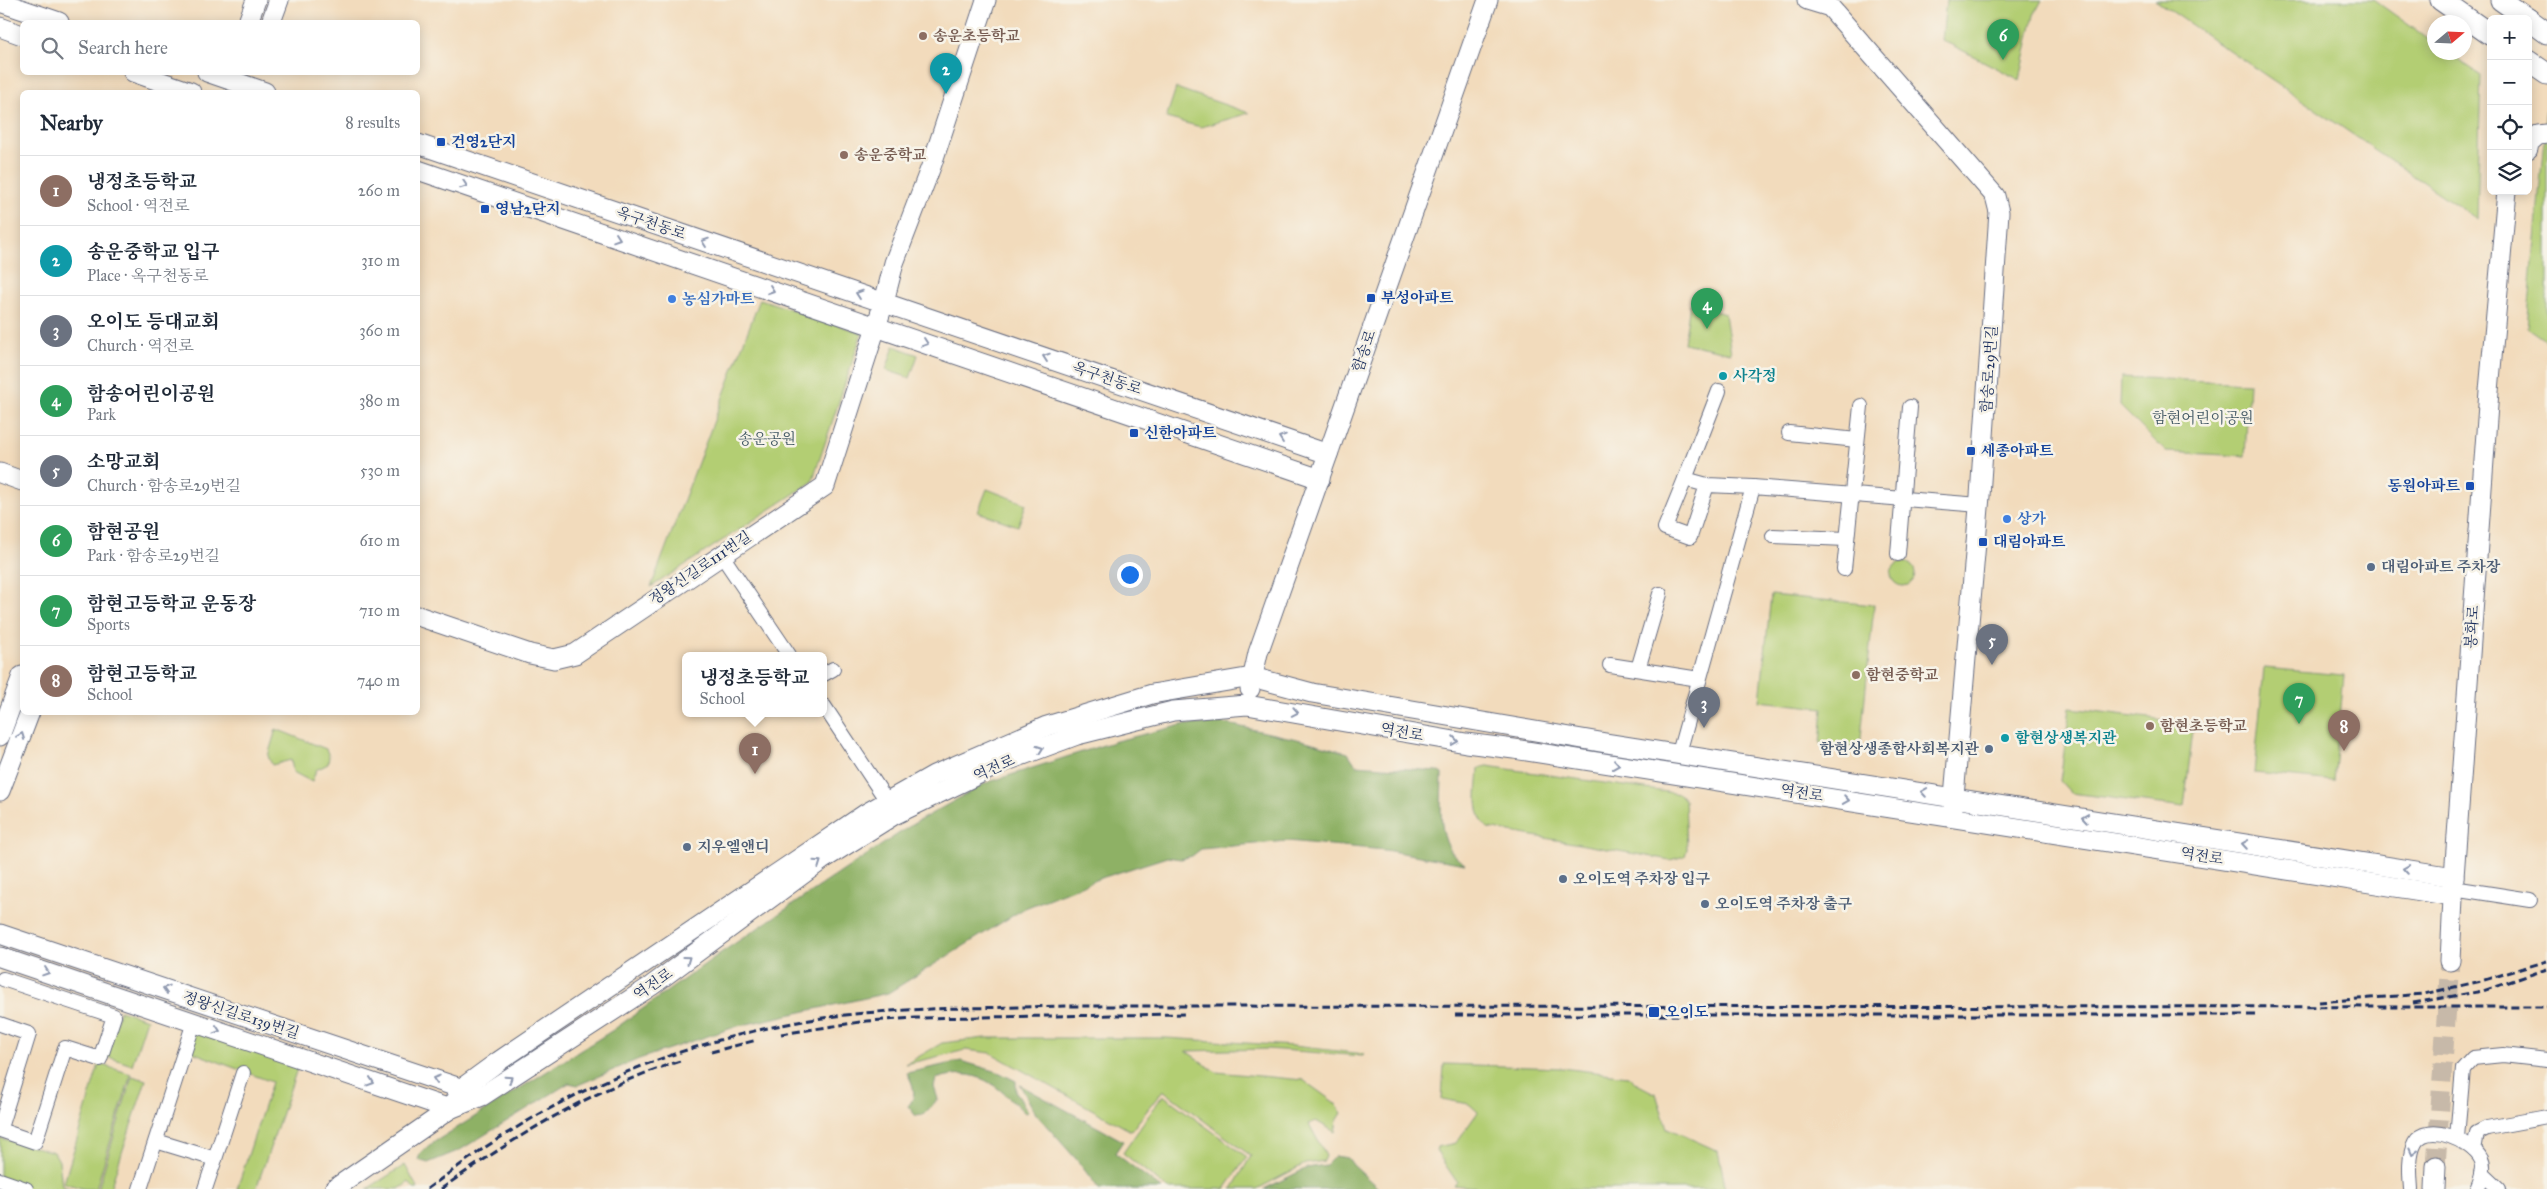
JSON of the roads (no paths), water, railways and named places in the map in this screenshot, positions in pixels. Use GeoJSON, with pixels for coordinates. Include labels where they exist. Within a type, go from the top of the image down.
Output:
{"type":"FeatureCollection","features":[{"type":"Feature","properties":{"kind":"main road"},"geometry":{"type":"LineString","coordinates":[[249,20],[256,0]]}},
{"type":"Feature","properties":{"kind":"main road"},"geometry":{"type":"LineString","coordinates":[[271,20],[279,0]]}},
{"type":"Feature","properties":{"kind":"main road"},"geometry":{"type":"LineString","coordinates":[[876,326],[894,263],[932,164],[986,0]]}},
{"type":"Feature","properties":{"kind":"main road","name":"함송로"},"geometry":{"type":"LineString","coordinates":[[1247,705],[1258,654],[1488,0]]}},
{"type":"Feature","properties":{"kind":"main road","name":"함송로29번길"},"geometry":{"type":"LineString","coordinates":[[1807,0],[1831,4],[1995,196],[1999,212],[1980,505],[1952,817]]}},
{"type":"Feature","properties":{"kind":"main road"},"geometry":{"type":"LineString","coordinates":[[2441,0],[2487,32]]}},
{"type":"Feature","properties":{"kind":"main road"},"geometry":{"type":"LineString","coordinates":[[2501,0],[2547,32]]}},
{"type":"Feature","properties":{"kind":"main road"},"geometry":{"type":"LineString","coordinates":[[0,2],[53,20]]}},
{"type":"Feature","properties":{"kind":"main road"},"geometry":{"type":"LineString","coordinates":[[0,27],[20,34]]}},
{"type":"Feature","properties":{"kind":"main road"},"geometry":{"type":"LineString","coordinates":[[2532,64],[2547,74]]}},
{"type":"Feature","properties":{"kind":"main road"},"geometry":{"type":"LineString","coordinates":[[142,75],[186,90]]}},
{"type":"Feature","properties":{"kind":"main road"},"geometry":{"type":"LineString","coordinates":[[214,75],[259,90]]}},
{"type":"Feature","properties":{"kind":"main road"},"geometry":{"type":"LineString","coordinates":[[2532,140],[2538,135],[2547,134]]}},
{"type":"Feature","properties":{"kind":"main road","name":"옥구천동로"},"geometry":{"type":"LineString","coordinates":[[420,145],[1328,454]]}},
{"type":"Feature","properties":{"kind":"main road","name":"옥구천동로"},"geometry":{"type":"LineString","coordinates":[[420,171],[1320,479]]}},
{"type":"Feature","properties":{"kind":"main road","name":"봉화로"},"geometry":{"type":"LineString","coordinates":[[2450,961],[2453,887],[2507,195]]}},
{"type":"Feature","properties":{"kind":"main road","name":"봉화로"},"geometry":{"type":"LineString","coordinates":[[2498,293],[2510,247],[2519,195]]}},
{"type":"Feature","properties":{"kind":"main road","name":"정왕신길로111번길"},"geometry":{"type":"LineString","coordinates":[[420,617],[530,654],[554,659],[575,654],[824,486],[876,326]]}},
{"type":"Feature","properties":{"kind":"main road"},"geometry":{"type":"LineString","coordinates":[[0,473],[20,480]]}},
{"type":"Feature","properties":{"kind":"main road","name":"역전로"},"geometry":{"type":"LineString","coordinates":[[450,1109],[462,1088],[865,814],[934,775],[1047,726],[1152,694],[1252,677],[1312,693],[1955,797],[2453,887]]}},
{"type":"Feature","properties":{"kind":"main road"},"geometry":{"type":"LineString","coordinates":[[0,736],[20,681]]}},
{"type":"Feature","properties":{"kind":"main road","name":"역전로"},"geometry":{"type":"LineString","coordinates":[[334,1189],[450,1109],[482,1096],[651,986],[822,860],[894,815],[1004,762],[1078,735],[1173,711],[1247,705],[1466,743],[1952,817],[2453,887]]}},
{"type":"Feature","properties":{"kind":"main road"},"geometry":{"type":"LineString","coordinates":[[0,791],[29,715]]}},
{"type":"Feature","properties":{"kind":"main road","name":"정왕신길로139번길"},"geometry":{"type":"LineString","coordinates":[[0,934],[482,1096]]}},
{"type":"Feature","properties":{"kind":"main road","name":"정왕신길로139번길"},"geometry":{"type":"LineString","coordinates":[[4,958],[450,1109]]}},
{"type":"Feature","properties":{"kind":"main road"},"geometry":{"type":"LineString","coordinates":[[2435,1189],[2436,1166]]}},
{"type":"Feature","properties":{"kind":"street"},"geometry":{"type":"LineString","coordinates":[[1707,484],[1690,537],[1666,528],[1719,392]]}},
{"type":"Feature","properties":{"kind":"street"},"geometry":{"type":"LineString","coordinates":[[1844,568],[1860,406]]}},
{"type":"Feature","properties":{"kind":"street"},"geometry":{"type":"LineString","coordinates":[[1898,554],[1910,407]]}},
{"type":"Feature","properties":{"kind":"street"},"geometry":{"type":"LineString","coordinates":[[1789,433],[1857,440]]}},
{"type":"Feature","properties":{"kind":"street"},"geometry":{"type":"LineString","coordinates":[[1685,479],[1707,484],[1852,493],[1980,505]]}},
{"type":"Feature","properties":{"kind":"street"},"geometry":{"type":"LineString","coordinates":[[1678,753],[1753,487]]}},
{"type":"Feature","properties":{"kind":"street"},"geometry":{"type":"LineString","coordinates":[[1773,536],[1847,538]]}},
{"type":"Feature","properties":{"kind":"street"},"geometry":{"type":"LineString","coordinates":[[721,554],[787,652]]}},
{"type":"Feature","properties":{"kind":"street"},"geometry":{"type":"LineString","coordinates":[[1638,669],[1660,594]]}},
{"type":"Feature","properties":{"kind":"street"},"geometry":{"type":"LineString","coordinates":[[1610,665],[1699,679]]}},
{"type":"Feature","properties":{"kind":"street"},"geometry":{"type":"LineString","coordinates":[[827,710],[888,801]]}},
{"type":"Feature","properties":{"kind":"street"},"geometry":{"type":"LineString","coordinates":[[2453,887],[2530,900]]}},
{"type":"Feature","properties":{"kind":"street"},"geometry":{"type":"LineString","coordinates":[[0,1024],[30,1034],[0,1129],[35,1142],[65,1048],[100,1059],[114,1016],[1,983],[4,958]]}},
{"type":"Feature","properties":{"kind":"street"},"geometry":{"type":"LineString","coordinates":[[140,1189],[194,1022]]}},
{"type":"Feature","properties":{"kind":"street"},"geometry":{"type":"LineString","coordinates":[[2456,1137],[2463,1069],[2473,1058],[2503,1055],[2547,1060]]}},
{"type":"Feature","properties":{"kind":"street"},"geometry":{"type":"LineString","coordinates":[[205,1189],[243,1073]]}},
{"type":"Feature","properties":{"kind":"street"},"geometry":{"type":"LineString","coordinates":[[2474,1150],[2477,1133],[2487,1128],[2547,1117]]}},
{"type":"Feature","properties":{"kind":"street"},"geometry":{"type":"LineString","coordinates":[[2411,1189],[2411,1153],[2416,1142],[2422,1136],[2430,1134],[2456,1137],[2474,1150],[2482,1160],[2482,1173],[2478,1189]]}},
{"type":"Feature","properties":{"kind":"street"},"geometry":{"type":"LineString","coordinates":[[156,1141],[215,1159]]}},
{"type":"Feature","properties":{"kind":"street"},"geometry":{"type":"LineString","coordinates":[[2482,1173],[2499,1189]]}},
{"type":"Feature","properties":{"kind":"street"},"geometry":{"type":"LineString","coordinates":[[0,1180],[26,1189]]}},
{"type":"Feature","properties":{"kind":"tunnel"},"geometry":{"type":"LineString","coordinates":[[2436,1166],[2450,961]]}},
{"type":"Feature","properties":{"kind":"railway"},"geometry":{"type":"LineString","coordinates":[[2318,1002],[2424,994],[2481,981],[2547,961]]}},
{"type":"Feature","properties":{"kind":"railway"},"geometry":{"type":"LineString","coordinates":[[2413,1003],[2483,991],[2547,969]]}},
{"type":"Feature","properties":{"kind":"railway"},"geometry":{"type":"LineString","coordinates":[[427,1189],[511,1131],[551,1108],[637,1068],[727,1038],[773,1027],[865,1013],[1066,1006],[2547,1007]]}},
{"type":"Feature","properties":{"kind":"railway"},"geometry":{"type":"LineString","coordinates":[[781,1034],[867,1021],[916,1018],[1185,1014]]}},
{"type":"Feature","properties":{"kind":"railway"},"geometry":{"type":"LineString","coordinates":[[1455,1015],[2258,1015]]}},
{"type":"Feature","properties":{"kind":"railway"},"geometry":{"type":"LineString","coordinates":[[711,1052],[757,1040]]}},
{"type":"Feature","properties":{"kind":"railway"},"geometry":{"type":"LineString","coordinates":[[441,1189],[497,1151],[556,1116],[616,1085],[680,1061]]}},
{"type":"Feature","properties":{"kind":"place","name":"송운초등학교"},"geometry":{"type":"Point","coordinates":[923,36]}},
{"type":"Feature","properties":{"kind":"place","name":"함현공원"},"geometry":{"type":"Point","coordinates":[2003,60]}},
{"type":"Feature","properties":{"kind":"place","name":"송운중학교 입구"},"geometry":{"type":"Point","coordinates":[946,94]}},
{"type":"Feature","properties":{"kind":"place","name":"건영2단지"},"geometry":{"type":"Point","coordinates":[441,142]}},
{"type":"Feature","properties":{"kind":"place","name":"송운중학교"},"geometry":{"type":"Point","coordinates":[844,155]}},
{"type":"Feature","properties":{"kind":"place","name":"영남2단지"},"geometry":{"type":"Point","coordinates":[485,209]}},
{"type":"Feature","properties":{"kind":"place","name":"부성아파트"},"geometry":{"type":"Point","coordinates":[1371,298]}},
{"type":"Feature","properties":{"kind":"place","name":"농심가마트"},"geometry":{"type":"Point","coordinates":[672,299]}},
{"type":"Feature","properties":{"kind":"place","name":"함송어린이공원"},"geometry":{"type":"Point","coordinates":[1707,329]}},
{"type":"Feature","properties":{"kind":"place","name":"사각정"},"geometry":{"type":"Point","coordinates":[1723,376]}},
{"type":"Feature","properties":{"kind":"place","name":"신한아파트"},"geometry":{"type":"Point","coordinates":[1134,433]}},
{"type":"Feature","properties":{"kind":"place","name":"세종아파트"},"geometry":{"type":"Point","coordinates":[1971,451]}},
{"type":"Feature","properties":{"kind":"place","name":"동원아파트"},"geometry":{"type":"Point","coordinates":[2470,486]}},
{"type":"Feature","properties":{"kind":"place","name":"상가"},"geometry":{"type":"Point","coordinates":[2007,519]}},
{"type":"Feature","properties":{"kind":"place","name":"대림아파트"},"geometry":{"type":"Point","coordinates":[1983,542]}},
{"type":"Feature","properties":{"kind":"place","name":"대림아파트 주차장"},"geometry":{"type":"Point","coordinates":[2371,567]}},
{"type":"Feature","properties":{"kind":"place","name":"소망교회"},"geometry":{"type":"Point","coordinates":[1992,665]}},
{"type":"Feature","properties":{"kind":"place","name":"함현중학교"},"geometry":{"type":"Point","coordinates":[1856,675]}},
{"type":"Feature","properties":{"kind":"place","name":"함현고등학교 운동장"},"geometry":{"type":"Point","coordinates":[2299,724]}},
{"type":"Feature","properties":{"kind":"place","name":"함현초등학교"},"geometry":{"type":"Point","coordinates":[2150,726]}},
{"type":"Feature","properties":{"kind":"place","name":"오이도 등대교회"},"geometry":{"type":"Point","coordinates":[1704,728]}},
{"type":"Feature","properties":{"kind":"place","name":"함현상생복지관"},"geometry":{"type":"Point","coordinates":[2005,738]}},
{"type":"Feature","properties":{"kind":"place","name":"함현상생종합사회복지관"},"geometry":{"type":"Point","coordinates":[1989,749]}},
{"type":"Feature","properties":{"kind":"place","name":"함현고등학교"},"geometry":{"type":"Point","coordinates":[2344,751]}},
{"type":"Feature","properties":{"kind":"place","name":"냉정초등학교"},"geometry":{"type":"Point","coordinates":[755,774]}},
{"type":"Feature","properties":{"kind":"place","name":"지우엘앤디"},"geometry":{"type":"Point","coordinates":[687,847]}},
{"type":"Feature","properties":{"kind":"place","name":"오이도역 주차장 입구"},"geometry":{"type":"Point","coordinates":[1563,879]}},
{"type":"Feature","properties":{"kind":"place","name":"오이도역 주차장 출구"},"geometry":{"type":"Point","coordinates":[1705,904]}},
{"type":"Feature","properties":{"kind":"place","name":"오이도"},"geometry":{"type":"Point","coordinates":[1654,1012]}},
{"type":"Feature","properties":{"kind":"park label","name":"함현어린이공원"},"geometry":{"type":"Point","coordinates":[2203,418]}},
{"type":"Feature","properties":{"kind":"park label","name":"송운공원"},"geometry":{"type":"Point","coordinates":[767,439]}}]}
